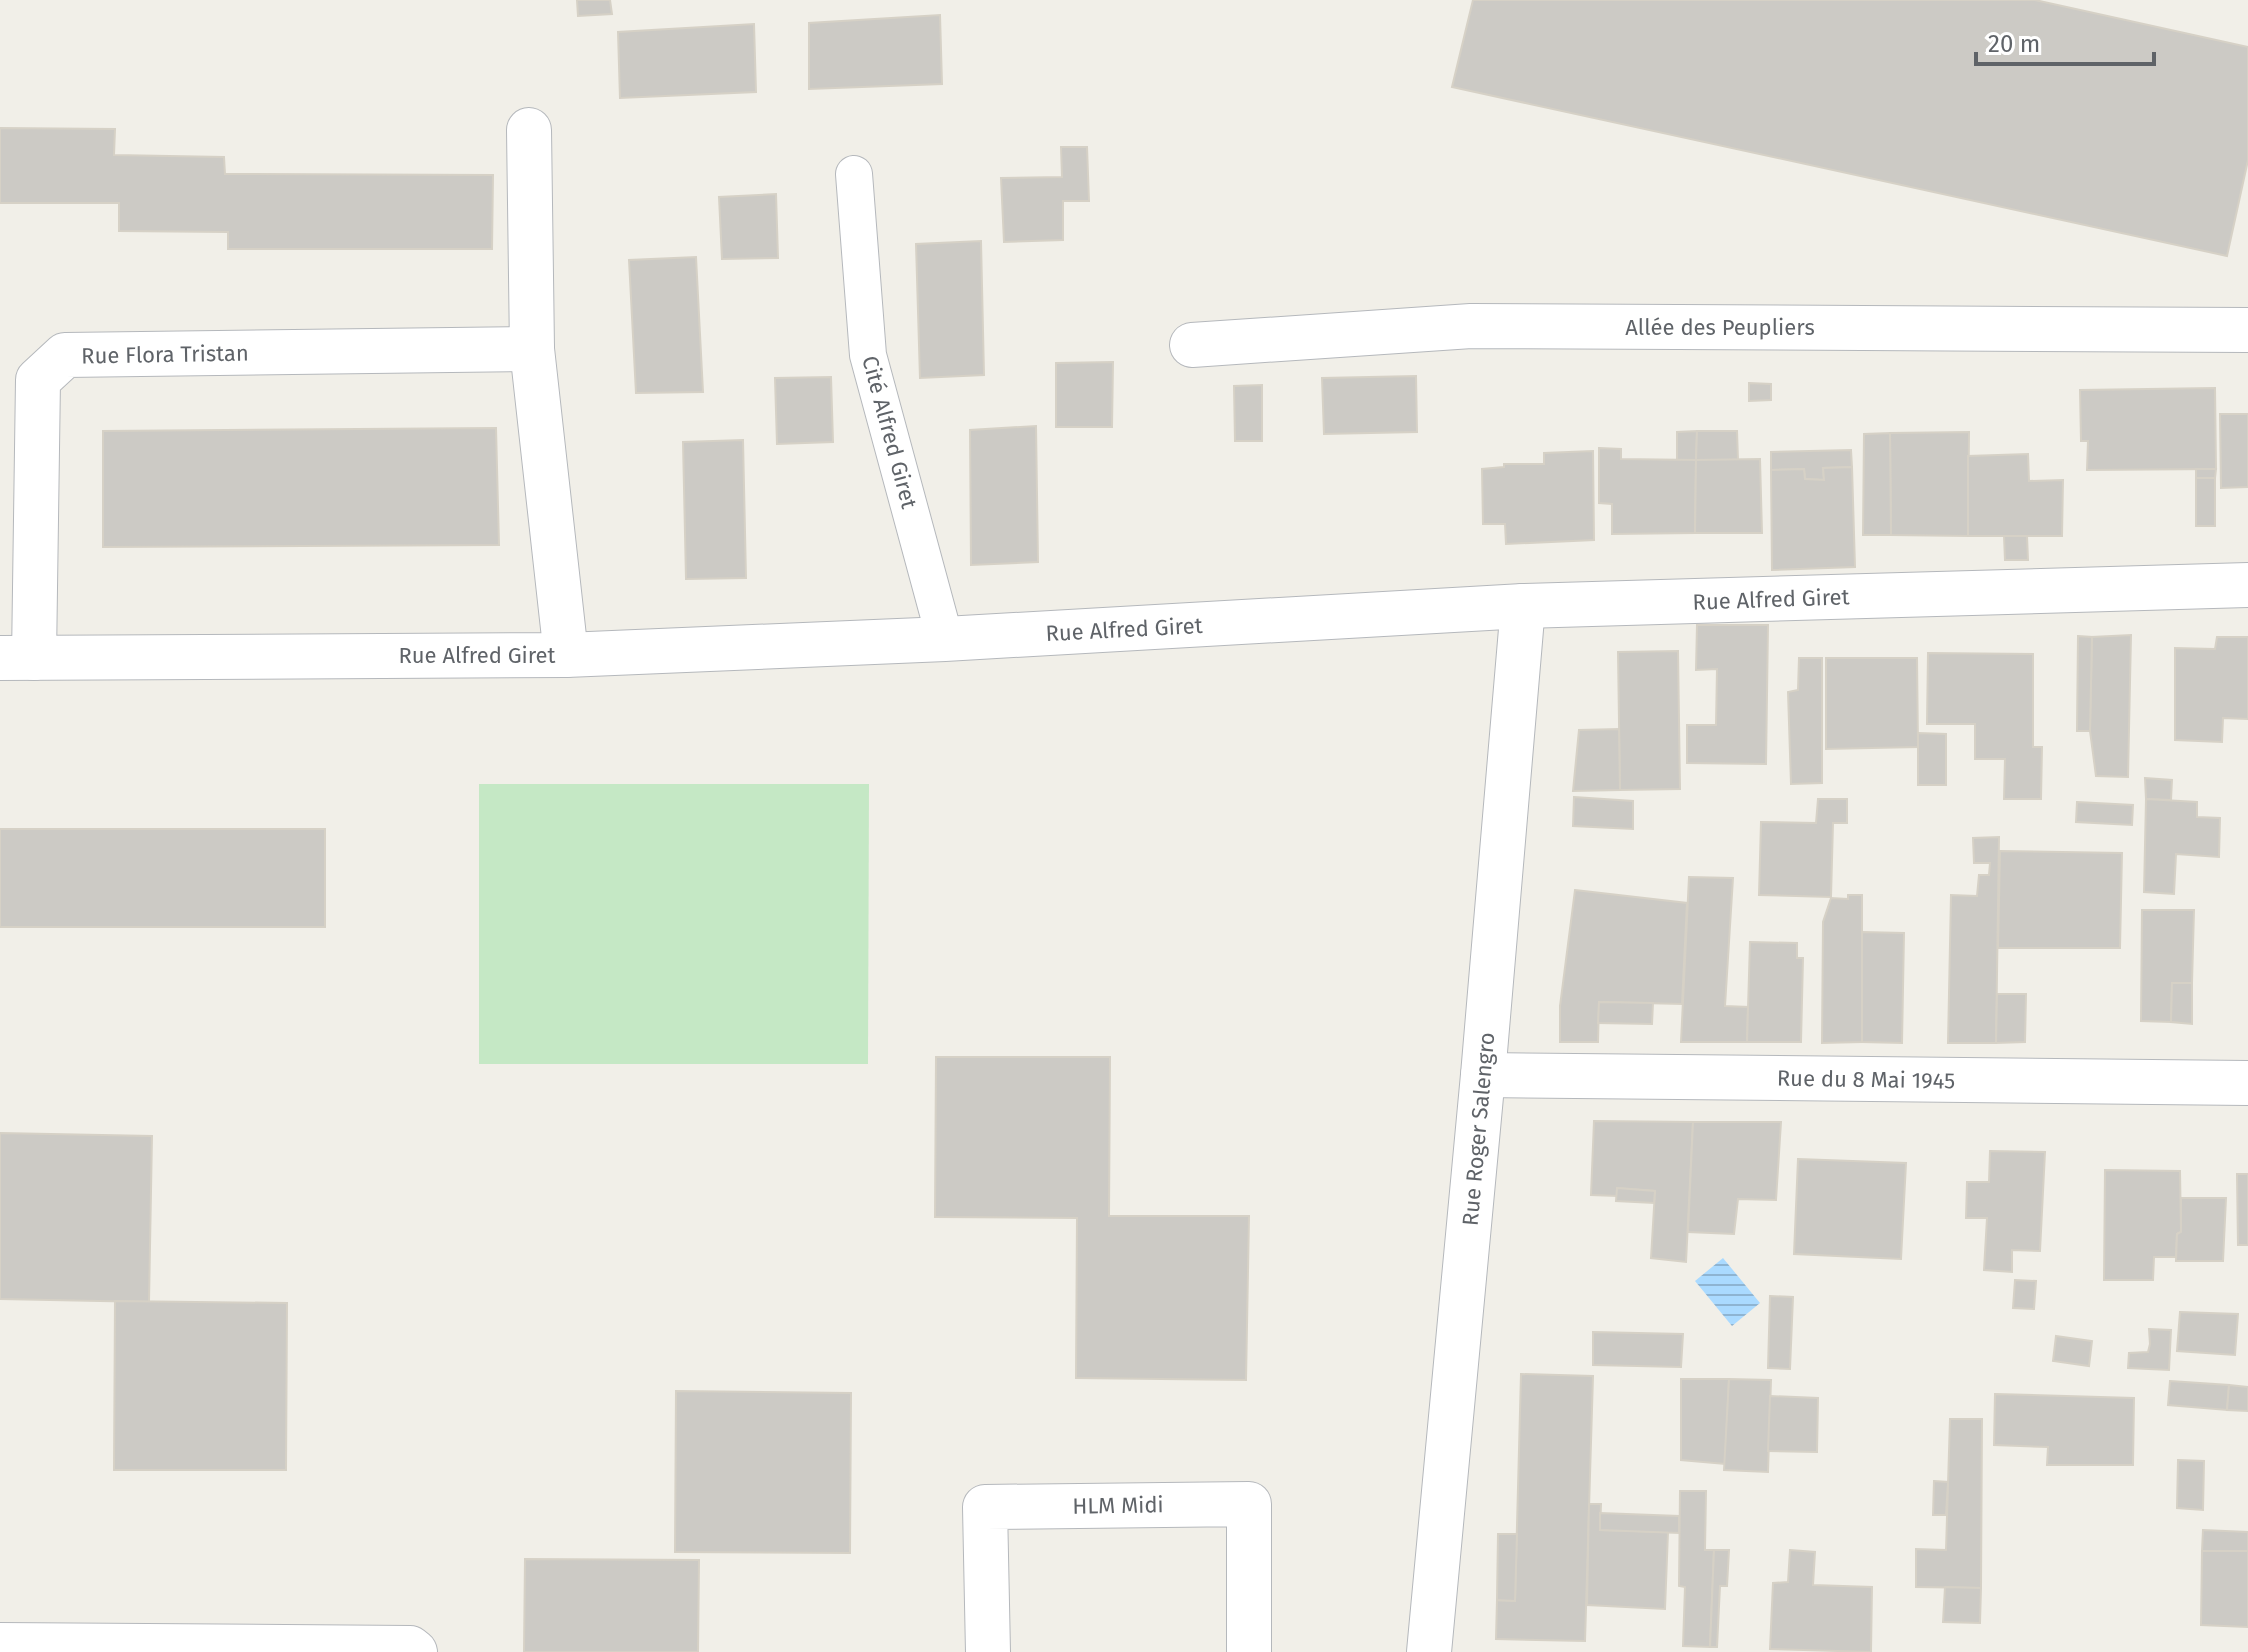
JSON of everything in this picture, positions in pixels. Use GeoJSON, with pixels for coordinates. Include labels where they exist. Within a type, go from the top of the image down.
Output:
{"type":"FeatureCollection","features":[{"type":"Feature","properties":{"kind":"street"},"geometry":{"type":"LineString","coordinates":[[529,130],[532,349],[566,655]]}},
{"type":"Feature","properties":{"kind":"street","name":"Allée des Peupliers"},"geometry":{"type":"LineString","coordinates":[[1192,345],[1471,326],[2248,330]]}},
{"type":"Feature","properties":{"kind":"street","name":"Rue Flora Tristan"},"geometry":{"type":"LineString","coordinates":[[17,658],[38,380],[65,355],[532,349]]}},
{"type":"Feature","properties":{"kind":"street","name":"Rue Alfred Giret"},"geometry":{"type":"LineString","coordinates":[[17,658],[566,655],[945,639],[1523,606],[2248,585]]}},
{"type":"Feature","properties":{"kind":"street","name":"Rue Roger Salengro"},"geometry":{"type":"LineString","coordinates":[[1429,1652],[1523,606]]}},
{"type":"Feature","properties":{"kind":"street","name":"Rue du 8 Mai 1945"},"geometry":{"type":"LineString","coordinates":[[1483,1075],[2248,1083]]}},
{"type":"Feature","properties":{"kind":"street","name":"HLM Midi"},"geometry":{"type":"LineString","coordinates":[[988,1652],[985,1507],[1249,1504],[1249,1652]]}},
{"type":"Feature","properties":{"kind":"street"},"geometry":{"type":"LineString","coordinates":[[0,1645],[410,1648],[415,1652]]}},
{"type":"Feature","properties":{"kind":"lane","name":"Cité Alfred Giret"},"geometry":{"type":"LineString","coordinates":[[854,174],[868,355],[945,639]]}},
{"type":"Feature","properties":{"kind":"green space"},"geometry":{"type":"Polygon","coordinates":[[[479,784],[869,784],[868,1064],[479,1064],[479,784]]]}},
{"type":"Feature","properties":{"kind":"water"},"geometry":{"type":"Polygon","coordinates":[[[1723,1258],[1760,1303],[1732,1326],[1695,1281],[1723,1258]]]}},
{"type":"Feature","properties":{"kind":"building"},"geometry":{"type":"Polygon","coordinates":[[[577,0],[610,0],[612,14],[578,16],[577,0]]]}},
{"type":"Feature","properties":{"kind":"building"},"geometry":{"type":"Polygon","coordinates":[[[1473,0],[2035,0],[2248,47],[2248,160],[2227,256],[1452,87],[1473,0]]]}},
{"type":"Feature","properties":{"kind":"building"},"geometry":{"type":"Polygon","coordinates":[[[940,15],[942,84],[809,89],[809,23],[940,15]]]}},
{"type":"Feature","properties":{"kind":"building"},"geometry":{"type":"Polygon","coordinates":[[[754,24],[756,92],[620,98],[618,32],[754,24]]]}},
{"type":"Feature","properties":{"kind":"building"},"geometry":{"type":"Polygon","coordinates":[[[0,128],[115,129],[114,155],[224,157],[225,174],[493,175],[492,249],[228,249],[228,232],[119,231],[119,203],[0,203],[0,128]]]}},
{"type":"Feature","properties":{"kind":"building"},"geometry":{"type":"Polygon","coordinates":[[[1061,147],[1087,147],[1089,201],[1063,201],[1063,240],[1004,242],[1001,178],[1062,177],[1061,147]]]}},
{"type":"Feature","properties":{"kind":"building"},"geometry":{"type":"Polygon","coordinates":[[[776,194],[778,258],[722,259],[719,197],[776,194]]]}},
{"type":"Feature","properties":{"kind":"building"},"geometry":{"type":"Polygon","coordinates":[[[981,241],[984,375],[920,378],[916,244],[981,241]]]}},
{"type":"Feature","properties":{"kind":"building"},"geometry":{"type":"Polygon","coordinates":[[[696,257],[703,392],[636,393],[629,260],[696,257]]]}},
{"type":"Feature","properties":{"kind":"building"},"geometry":{"type":"Polygon","coordinates":[[[1113,362],[1112,427],[1056,427],[1056,363],[1113,362]]]}},
{"type":"Feature","properties":{"kind":"building"},"geometry":{"type":"Polygon","coordinates":[[[1416,376],[1417,432],[1324,434],[1322,378],[1416,376]]]}},
{"type":"Feature","properties":{"kind":"building"},"geometry":{"type":"Polygon","coordinates":[[[831,377],[833,442],[777,444],[775,378],[831,377]]]}},
{"type":"Feature","properties":{"kind":"building"},"geometry":{"type":"Polygon","coordinates":[[[1749,383],[1771,384],[1771,400],[1749,401],[1749,383]]]}},
{"type":"Feature","properties":{"kind":"building"},"geometry":{"type":"Polygon","coordinates":[[[1262,385],[1262,441],[1235,441],[1234,386],[1262,385]]]}},
{"type":"Feature","properties":{"kind":"building"},"geometry":{"type":"Polygon","coordinates":[[[2215,388],[2216,469],[2087,470],[2088,441],[2081,441],[2080,390],[2215,388]]]}},
{"type":"Feature","properties":{"kind":"building"},"geometry":{"type":"Polygon","coordinates":[[[2220,414],[2248,414],[2248,487],[2221,488],[2220,414]]]}},
{"type":"Feature","properties":{"kind":"building"},"geometry":{"type":"Polygon","coordinates":[[[1036,426],[1038,562],[971,565],[970,430],[1036,426]]]}},
{"type":"Feature","properties":{"kind":"building"},"geometry":{"type":"Polygon","coordinates":[[[496,428],[499,545],[103,547],[103,431],[496,428]]]}},
{"type":"Feature","properties":{"kind":"building"},"geometry":{"type":"Polygon","coordinates":[[[1697,431],[1696,460],[1677,460],[1677,432],[1697,431]]]}},
{"type":"Feature","properties":{"kind":"building"},"geometry":{"type":"Polygon","coordinates":[[[1697,431],[1737,431],[1738,460],[1696,460],[1697,431]]]}},
{"type":"Feature","properties":{"kind":"building"},"geometry":{"type":"Polygon","coordinates":[[[1969,432],[1968,536],[1891,535],[1890,433],[1969,432]]]}},
{"type":"Feature","properties":{"kind":"building"},"geometry":{"type":"Polygon","coordinates":[[[1890,433],[1891,535],[1863,535],[1864,434],[1890,433]]]}},
{"type":"Feature","properties":{"kind":"building"},"geometry":{"type":"Polygon","coordinates":[[[743,440],[746,578],[686,579],[683,442],[743,440]]]}},
{"type":"Feature","properties":{"kind":"building"},"geometry":{"type":"Polygon","coordinates":[[[1599,448],[1621,449],[1621,459],[1696,460],[1695,533],[1612,534],[1612,504],[1599,503],[1599,448]]]}},
{"type":"Feature","properties":{"kind":"building"},"geometry":{"type":"Polygon","coordinates":[[[1851,450],[1852,467],[1823,468],[1824,480],[1805,479],[1804,469],[1771,470],[1771,452],[1851,450]]]}},
{"type":"Feature","properties":{"kind":"building"},"geometry":{"type":"Polygon","coordinates":[[[1593,451],[1594,540],[1506,544],[1505,524],[1483,524],[1482,469],[1504,467],[1504,464],[1544,464],[1544,453],[1593,451]]]}},
{"type":"Feature","properties":{"kind":"building"},"geometry":{"type":"Polygon","coordinates":[[[2028,454],[2029,481],[2063,480],[2062,536],[1968,536],[1968,456],[2028,454]]]}},
{"type":"Feature","properties":{"kind":"building"},"geometry":{"type":"Polygon","coordinates":[[[1760,459],[1762,533],[1695,533],[1696,460],[1760,459]]]}},
{"type":"Feature","properties":{"kind":"building"},"geometry":{"type":"Polygon","coordinates":[[[1852,467],[1855,567],[1772,570],[1771,470],[1804,469],[1805,479],[1824,480],[1823,468],[1852,467]]]}},
{"type":"Feature","properties":{"kind":"building"},"geometry":{"type":"Polygon","coordinates":[[[2196,469],[2216,469],[2215,478],[2196,478],[2196,469]]]}},
{"type":"Feature","properties":{"kind":"building"},"geometry":{"type":"Polygon","coordinates":[[[2196,478],[2215,478],[2215,526],[2196,526],[2196,478]]]}},
{"type":"Feature","properties":{"kind":"building"},"geometry":{"type":"Polygon","coordinates":[[[2004,536],[2027,536],[2028,560],[2005,560],[2004,536]]]}},
{"type":"Feature","properties":{"kind":"building"},"geometry":{"type":"Polygon","coordinates":[[[1697,625],[1768,625],[1766,764],[1687,763],[1687,725],[1716,725],[1717,669],[1696,670],[1697,625]]]}},
{"type":"Feature","properties":{"kind":"building"},"geometry":{"type":"Polygon","coordinates":[[[2131,635],[2128,777],[2096,776],[2090,731],[2092,637],[2131,635]]]}},
{"type":"Feature","properties":{"kind":"building"},"geometry":{"type":"Polygon","coordinates":[[[2078,636],[2092,637],[2090,731],[2077,731],[2078,636]]]}},
{"type":"Feature","properties":{"kind":"building"},"geometry":{"type":"Polygon","coordinates":[[[2217,637],[2248,637],[2248,719],[2223,718],[2222,742],[2175,740],[2175,648],[2215,649],[2217,637]]]}},
{"type":"Feature","properties":{"kind":"building"},"geometry":{"type":"Polygon","coordinates":[[[1678,651],[1680,789],[1620,790],[1618,652],[1678,651]]]}},
{"type":"Feature","properties":{"kind":"building"},"geometry":{"type":"Polygon","coordinates":[[[1928,653],[2033,654],[2033,747],[2042,747],[2041,799],[2004,799],[2005,759],[1975,759],[1975,724],[1927,724],[1928,653]]]}},
{"type":"Feature","properties":{"kind":"building"},"geometry":{"type":"Polygon","coordinates":[[[1799,658],[1822,658],[1822,783],[1791,784],[1788,692],[1798,690],[1799,658]]]}},
{"type":"Feature","properties":{"kind":"building"},"geometry":{"type":"Polygon","coordinates":[[[1826,658],[1917,658],[1918,747],[1826,749],[1826,658]]]}},
{"type":"Feature","properties":{"kind":"building"},"geometry":{"type":"Polygon","coordinates":[[[1619,729],[1620,790],[1573,791],[1579,730],[1619,729]]]}},
{"type":"Feature","properties":{"kind":"building"},"geometry":{"type":"Polygon","coordinates":[[[1918,733],[1946,734],[1946,785],[1918,785],[1918,733]]]}},
{"type":"Feature","properties":{"kind":"building"},"geometry":{"type":"Polygon","coordinates":[[[2145,778],[2172,780],[2171,800],[2146,799],[2145,778]]]}},
{"type":"Feature","properties":{"kind":"building"},"geometry":{"type":"Polygon","coordinates":[[[1574,797],[1633,801],[1633,829],[1573,826],[1574,797]]]}},
{"type":"Feature","properties":{"kind":"building"},"geometry":{"type":"Polygon","coordinates":[[[1818,799],[1847,799],[1847,823],[1833,823],[1831,897],[1759,895],[1761,822],[1816,823],[1818,799]]]}},
{"type":"Feature","properties":{"kind":"building"},"geometry":{"type":"Polygon","coordinates":[[[2146,799],[2197,802],[2197,817],[2220,818],[2219,857],[2176,854],[2174,894],[2144,892],[2146,799]]]}},
{"type":"Feature","properties":{"kind":"building"},"geometry":{"type":"Polygon","coordinates":[[[2077,802],[2133,805],[2132,825],[2076,822],[2077,802]]]}},
{"type":"Feature","properties":{"kind":"building"},"geometry":{"type":"Polygon","coordinates":[[[0,829],[325,829],[325,927],[0,927],[0,829]]]}},
{"type":"Feature","properties":{"kind":"building"},"geometry":{"type":"Polygon","coordinates":[[[1999,837],[1996,1043],[1948,1043],[1951,895],[1977,896],[1979,875],[1989,875],[1990,863],[1974,863],[1973,838],[1999,837]]]}},
{"type":"Feature","properties":{"kind":"building"},"geometry":{"type":"Polygon","coordinates":[[[2000,851],[2122,853],[2120,948],[1998,948],[2000,851]]]}},
{"type":"Feature","properties":{"kind":"building"},"geometry":{"type":"Polygon","coordinates":[[[1689,877],[1733,878],[1725,1006],[1748,1007],[1747,1042],[1681,1042],[1689,877]]]}},
{"type":"Feature","properties":{"kind":"building"},"geometry":{"type":"Polygon","coordinates":[[[1575,890],[1687,903],[1682,1004],[1599,1002],[1598,1042],[1560,1042],[1560,1006],[1575,890]]]}},
{"type":"Feature","properties":{"kind":"building"},"geometry":{"type":"Polygon","coordinates":[[[1848,895],[1862,895],[1862,1042],[1822,1043],[1823,922],[1831,898],[1848,899],[1848,895]]]}},
{"type":"Feature","properties":{"kind":"building"},"geometry":{"type":"Polygon","coordinates":[[[2142,910],[2194,910],[2192,983],[2172,983],[2171,1022],[2141,1021],[2142,910]]]}},
{"type":"Feature","properties":{"kind":"building"},"geometry":{"type":"Polygon","coordinates":[[[1862,932],[1904,933],[1902,1043],[1862,1042],[1862,932]]]}},
{"type":"Feature","properties":{"kind":"building"},"geometry":{"type":"Polygon","coordinates":[[[1750,942],[1797,943],[1797,958],[1803,958],[1801,1042],[1747,1042],[1750,942]]]}},
{"type":"Feature","properties":{"kind":"building"},"geometry":{"type":"Polygon","coordinates":[[[2172,983],[2192,983],[2192,1024],[2171,1022],[2172,983]]]}},
{"type":"Feature","properties":{"kind":"building"},"geometry":{"type":"Polygon","coordinates":[[[1997,994],[2026,994],[2025,1042],[1996,1043],[1997,994]]]}},
{"type":"Feature","properties":{"kind":"building"},"geometry":{"type":"Polygon","coordinates":[[[1599,1002],[1653,1003],[1652,1024],[1598,1023],[1599,1002]]]}},
{"type":"Feature","properties":{"kind":"building"},"geometry":{"type":"Polygon","coordinates":[[[936,1057],[1110,1057],[1109,1216],[1249,1216],[1246,1380],[1076,1378],[1077,1218],[935,1217],[936,1057]]]}},
{"type":"Feature","properties":{"kind":"building"},"geometry":{"type":"Polygon","coordinates":[[[1594,1121],[1693,1122],[1686,1262],[1651,1258],[1655,1191],[1617,1188],[1617,1196],[1591,1195],[1594,1121]]]}},
{"type":"Feature","properties":{"kind":"building"},"geometry":{"type":"Polygon","coordinates":[[[1693,1122],[1781,1122],[1776,1200],[1738,1199],[1734,1234],[1688,1232],[1693,1122]]]}},
{"type":"Feature","properties":{"kind":"building"},"geometry":{"type":"Polygon","coordinates":[[[0,1133],[152,1136],[149,1302],[0,1299],[0,1133]]]}},
{"type":"Feature","properties":{"kind":"building"},"geometry":{"type":"Polygon","coordinates":[[[1990,1151],[2045,1152],[2040,1251],[2012,1250],[2012,1272],[1984,1270],[1987,1218],[1966,1218],[1967,1182],[1989,1182],[1990,1151]]]}},
{"type":"Feature","properties":{"kind":"building"},"geometry":{"type":"Polygon","coordinates":[[[1798,1159],[1906,1163],[1901,1259],[1794,1254],[1798,1159]]]}},
{"type":"Feature","properties":{"kind":"building"},"geometry":{"type":"Polygon","coordinates":[[[2105,1170],[2180,1171],[2181,1232],[2177,1234],[2176,1257],[2154,1257],[2153,1280],[2104,1280],[2105,1170]]]}},
{"type":"Feature","properties":{"kind":"building"},"geometry":{"type":"Polygon","coordinates":[[[2237,1174],[2248,1174],[2248,1245],[2238,1245],[2237,1174]]]}},
{"type":"Feature","properties":{"kind":"building"},"geometry":{"type":"Polygon","coordinates":[[[1617,1188],[1655,1191],[1654,1203],[1616,1201],[1617,1188]]]}},
{"type":"Feature","properties":{"kind":"building"},"geometry":{"type":"Polygon","coordinates":[[[2181,1198],[2226,1198],[2223,1261],[2176,1261],[2177,1234],[2181,1232],[2181,1198]]]}},
{"type":"Feature","properties":{"kind":"building"},"geometry":{"type":"Polygon","coordinates":[[[2015,1280],[2036,1281],[2034,1309],[2013,1308],[2015,1280]]]}},
{"type":"Feature","properties":{"kind":"building"},"geometry":{"type":"Polygon","coordinates":[[[1770,1296],[1793,1297],[1790,1369],[1768,1368],[1770,1296]]]}},
{"type":"Feature","properties":{"kind":"building"},"geometry":{"type":"Polygon","coordinates":[[[115,1301],[287,1303],[286,1470],[114,1470],[115,1301]]]}},
{"type":"Feature","properties":{"kind":"building"},"geometry":{"type":"Polygon","coordinates":[[[2180,1312],[2238,1314],[2235,1355],[2177,1351],[2180,1312]]]}},
{"type":"Feature","properties":{"kind":"building"},"geometry":{"type":"Polygon","coordinates":[[[2149,1329],[2171,1330],[2169,1370],[2128,1368],[2129,1353],[2148,1352],[2149,1329]]]}},
{"type":"Feature","properties":{"kind":"building"},"geometry":{"type":"Polygon","coordinates":[[[1593,1332],[1683,1334],[1681,1367],[1593,1365],[1593,1332]]]}},
{"type":"Feature","properties":{"kind":"building"},"geometry":{"type":"Polygon","coordinates":[[[2056,1336],[2092,1341],[2089,1366],[2053,1361],[2056,1336]]]}},
{"type":"Feature","properties":{"kind":"building"},"geometry":{"type":"Polygon","coordinates":[[[1521,1374],[1593,1376],[1585,1641],[1496,1639],[1497,1600],[1515,1601],[1521,1374]]]}},
{"type":"Feature","properties":{"kind":"building"},"geometry":{"type":"Polygon","coordinates":[[[1681,1379],[1729,1379],[1725,1464],[1681,1460],[1681,1379]]]}},
{"type":"Feature","properties":{"kind":"building"},"geometry":{"type":"Polygon","coordinates":[[[1729,1379],[1771,1380],[1768,1472],[1724,1470],[1729,1379]]]}},
{"type":"Feature","properties":{"kind":"building"},"geometry":{"type":"Polygon","coordinates":[[[2170,1381],[2229,1385],[2227,1410],[2168,1405],[2170,1381]]]}},
{"type":"Feature","properties":{"kind":"building"},"geometry":{"type":"Polygon","coordinates":[[[2229,1385],[2248,1387],[2248,1411],[2227,1410],[2229,1385]]]}},
{"type":"Feature","properties":{"kind":"building"},"geometry":{"type":"Polygon","coordinates":[[[676,1391],[851,1393],[850,1553],[675,1552],[676,1391]]]}},
{"type":"Feature","properties":{"kind":"building"},"geometry":{"type":"Polygon","coordinates":[[[1995,1394],[2134,1398],[2133,1465],[2047,1465],[2048,1447],[1994,1445],[1995,1394]]]}},
{"type":"Feature","properties":{"kind":"building"},"geometry":{"type":"Polygon","coordinates":[[[1770,1396],[1818,1398],[1817,1452],[1768,1451],[1770,1396]]]}},
{"type":"Feature","properties":{"kind":"building"},"geometry":{"type":"Polygon","coordinates":[[[1950,1419],[1982,1419],[1981,1588],[1916,1587],[1916,1549],[1946,1550],[1950,1419]]]}},
{"type":"Feature","properties":{"kind":"building"},"geometry":{"type":"Polygon","coordinates":[[[2178,1460],[2204,1461],[2203,1510],[2177,1508],[2178,1460]]]}},
{"type":"Feature","properties":{"kind":"building"},"geometry":{"type":"Polygon","coordinates":[[[1934,1481],[1948,1482],[1946,1515],[1933,1515],[1934,1481]]]}},
{"type":"Feature","properties":{"kind":"building"},"geometry":{"type":"Polygon","coordinates":[[[1680,1491],[1706,1491],[1705,1550],[1714,1550],[1710,1647],[1683,1646],[1685,1587],[1679,1586],[1680,1491]]]}},
{"type":"Feature","properties":{"kind":"building"},"geometry":{"type":"Polygon","coordinates":[[[1589,1504],[1601,1504],[1600,1530],[1668,1532],[1665,1609],[1587,1605],[1589,1504]]]}},
{"type":"Feature","properties":{"kind":"building"},"geometry":{"type":"Polygon","coordinates":[[[1600,1513],[1679,1516],[1679,1533],[1600,1530],[1600,1513]]]}},
{"type":"Feature","properties":{"kind":"building"},"geometry":{"type":"Polygon","coordinates":[[[2203,1530],[2248,1532],[2248,1551],[2202,1551],[2203,1530]]]}},
{"type":"Feature","properties":{"kind":"building"},"geometry":{"type":"Polygon","coordinates":[[[1498,1534],[1517,1534],[1515,1601],[1497,1600],[1498,1534]]]}},
{"type":"Feature","properties":{"kind":"building"},"geometry":{"type":"Polygon","coordinates":[[[1714,1550],[1729,1550],[1727,1586],[1720,1586],[1717,1647],[1710,1647],[1714,1550]]]}},
{"type":"Feature","properties":{"kind":"building"},"geometry":{"type":"Polygon","coordinates":[[[1790,1550],[1815,1552],[1813,1585],[1872,1587],[1871,1652],[1770,1649],[1773,1583],[1788,1582],[1790,1550]]]}},
{"type":"Feature","properties":{"kind":"building"},"geometry":{"type":"Polygon","coordinates":[[[2202,1551],[2248,1551],[2248,1627],[2201,1625],[2202,1551]]]}},
{"type":"Feature","properties":{"kind":"building"},"geometry":{"type":"Polygon","coordinates":[[[525,1559],[699,1560],[698,1652],[524,1652],[525,1559]]]}},
{"type":"Feature","properties":{"kind":"building"},"geometry":{"type":"Polygon","coordinates":[[[1945,1587],[1981,1588],[1980,1623],[1943,1622],[1945,1587]]]}}]}
